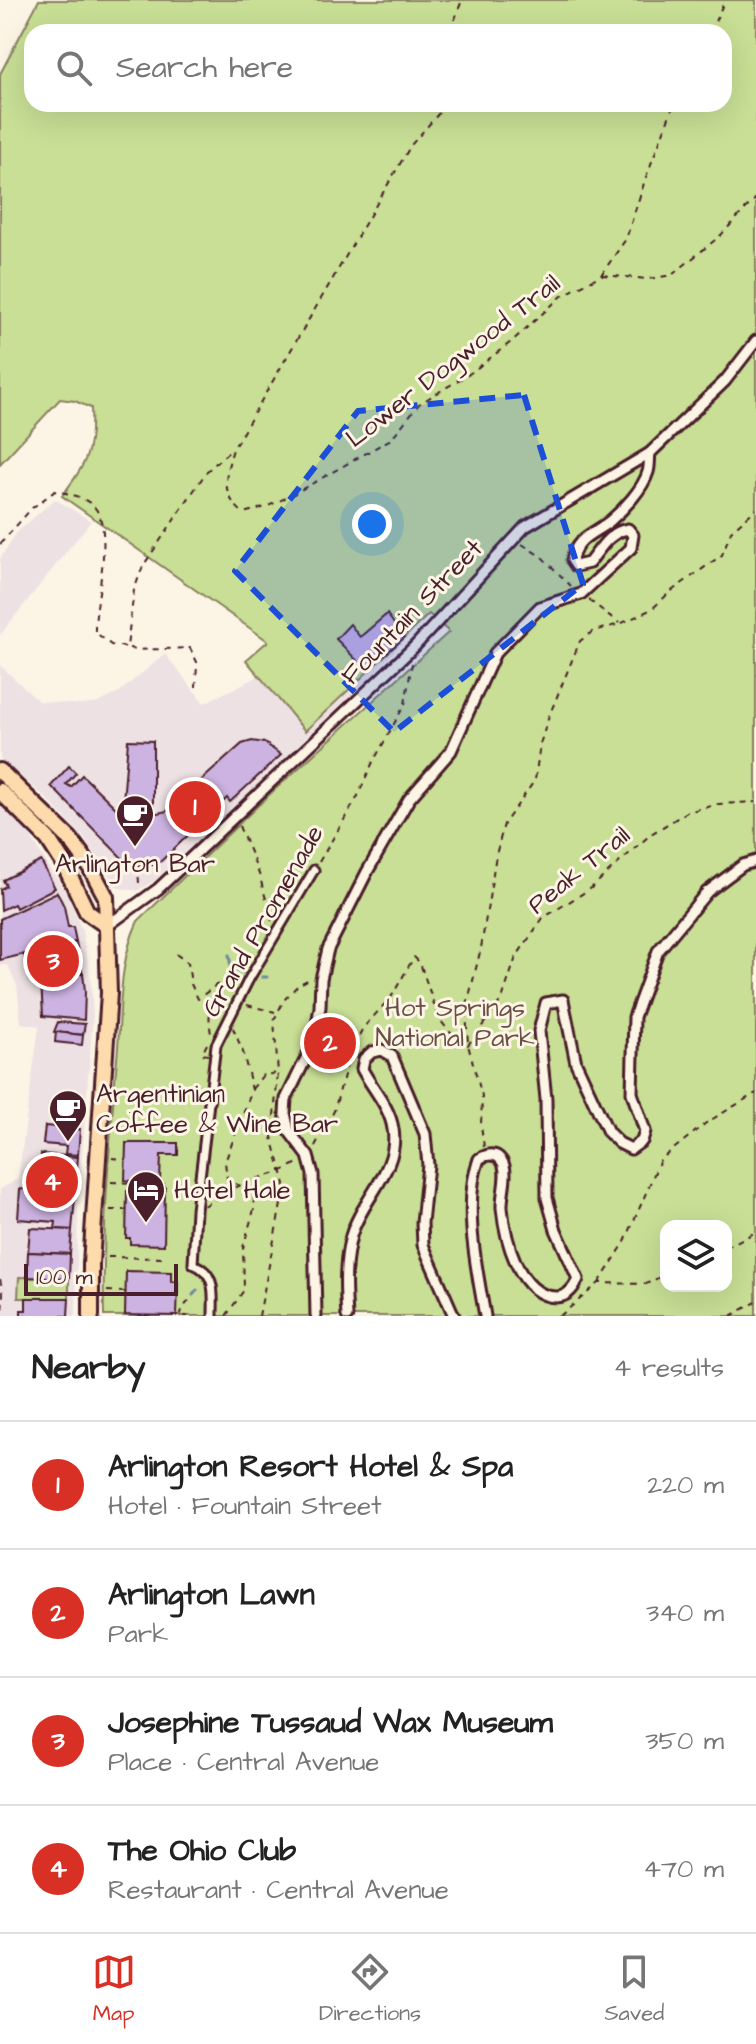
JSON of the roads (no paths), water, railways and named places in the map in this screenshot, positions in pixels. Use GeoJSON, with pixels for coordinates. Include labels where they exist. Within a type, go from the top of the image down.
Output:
{"type":"FeatureCollection","features":[{"type":"Feature","properties":{"kind":"main road"},"geometry":{"type":"LineString","coordinates":[[0,771],[61,830],[89,865],[106,897],[109,993],[91,1264],[91,1316]]}},
{"type":"Feature","properties":{"kind":"main road"},"geometry":{"type":"LineString","coordinates":[[0,791],[48,839],[87,912],[107,926]]}},
{"type":"Feature","properties":{"kind":"street","name":"Fountain Street"},"geometry":{"type":"LineString","coordinates":[[107,926],[158,889],[415,646],[525,527],[650,453],[725,381],[756,341]]}},
{"type":"Feature","properties":{"kind":"street"},"geometry":{"type":"LineString","coordinates":[[316,1316],[313,1244],[315,1193],[308,1156],[289,1131],[285,1113],[286,1099],[314,1042],[321,979],[328,949],[409,799],[451,751],[495,653],[540,607],[581,594],[631,548],[633,535],[628,529],[618,531],[589,563],[576,566],[572,560],[574,550],[586,536],[610,522],[635,494],[648,472],[650,453]]}},
{"type":"Feature","properties":{"kind":"street"},"geometry":{"type":"LineString","coordinates":[[485,1316],[471,1217],[476,1167],[479,1159],[486,1156],[494,1155],[501,1159],[505,1167],[502,1207],[507,1236],[526,1281],[539,1292],[553,1297],[563,1296],[574,1288],[578,1279],[556,1230],[547,1198],[546,1099],[539,1031],[546,1003],[563,1000],[576,1063],[608,1132],[631,1149],[642,1141],[645,1131],[632,1093],[634,1017],[658,951],[707,892],[743,865],[756,861]]}},
{"type":"Feature","properties":{"kind":"street","name":"Grand Promenade"},"geometry":{"type":"LineString","coordinates":[[213,1316],[212,1280],[203,1268],[193,1264],[196,1210],[216,1045],[225,1023],[314,870]]}},
{"type":"Feature","properties":{"kind":"street"},"geometry":{"type":"LineString","coordinates":[[347,1316],[344,1274],[351,1234],[388,1165],[394,1146],[388,1113],[362,1069],[364,1059],[372,1052],[382,1050],[392,1056],[425,1134],[428,1165],[423,1245],[454,1316]]}},
{"type":"Feature","properties":{"kind":"waterway"},"geometry":{"type":"LineString","coordinates":[[229,955],[231,967],[244,973]]}},
{"type":"Feature","properties":{"kind":"waterway"},"geometry":{"type":"LineString","coordinates":[[262,977],[267,977]]}},
{"type":"Feature","properties":{"kind":"waterway"},"geometry":{"type":"LineString","coordinates":[[193,1295],[197,1290]]}},
{"type":"Feature","properties":{"kind":"place","name":"Arlington Resort Hotel & Spa"},"geometry":{"type":"Point","coordinates":[195,807]}},
{"type":"Feature","properties":{"kind":"place","name":"Arlington Bar"},"geometry":{"type":"Point","coordinates":[135,848]}},
{"type":"Feature","properties":{"kind":"place","name":"Josephine Tussaud Wax Museum"},"geometry":{"type":"Point","coordinates":[53,961]}},
{"type":"Feature","properties":{"kind":"place","name":"Arlington Lawn"},"geometry":{"type":"Point","coordinates":[330,1043]}},
{"type":"Feature","properties":{"kind":"place","name":"Argentinian Coffee & Wine Bar"},"geometry":{"type":"Point","coordinates":[68,1143]}},
{"type":"Feature","properties":{"kind":"place","name":"The Ohio Club"},"geometry":{"type":"Point","coordinates":[52,1182]}},
{"type":"Feature","properties":{"kind":"place","name":"Hotel Hale"},"geometry":{"type":"Point","coordinates":[146,1224]}},
{"type":"Feature","properties":{"kind":"park label","name":"Hot Springs National Park"},"geometry":{"type":"Point","coordinates":[455,1023]}}]}
